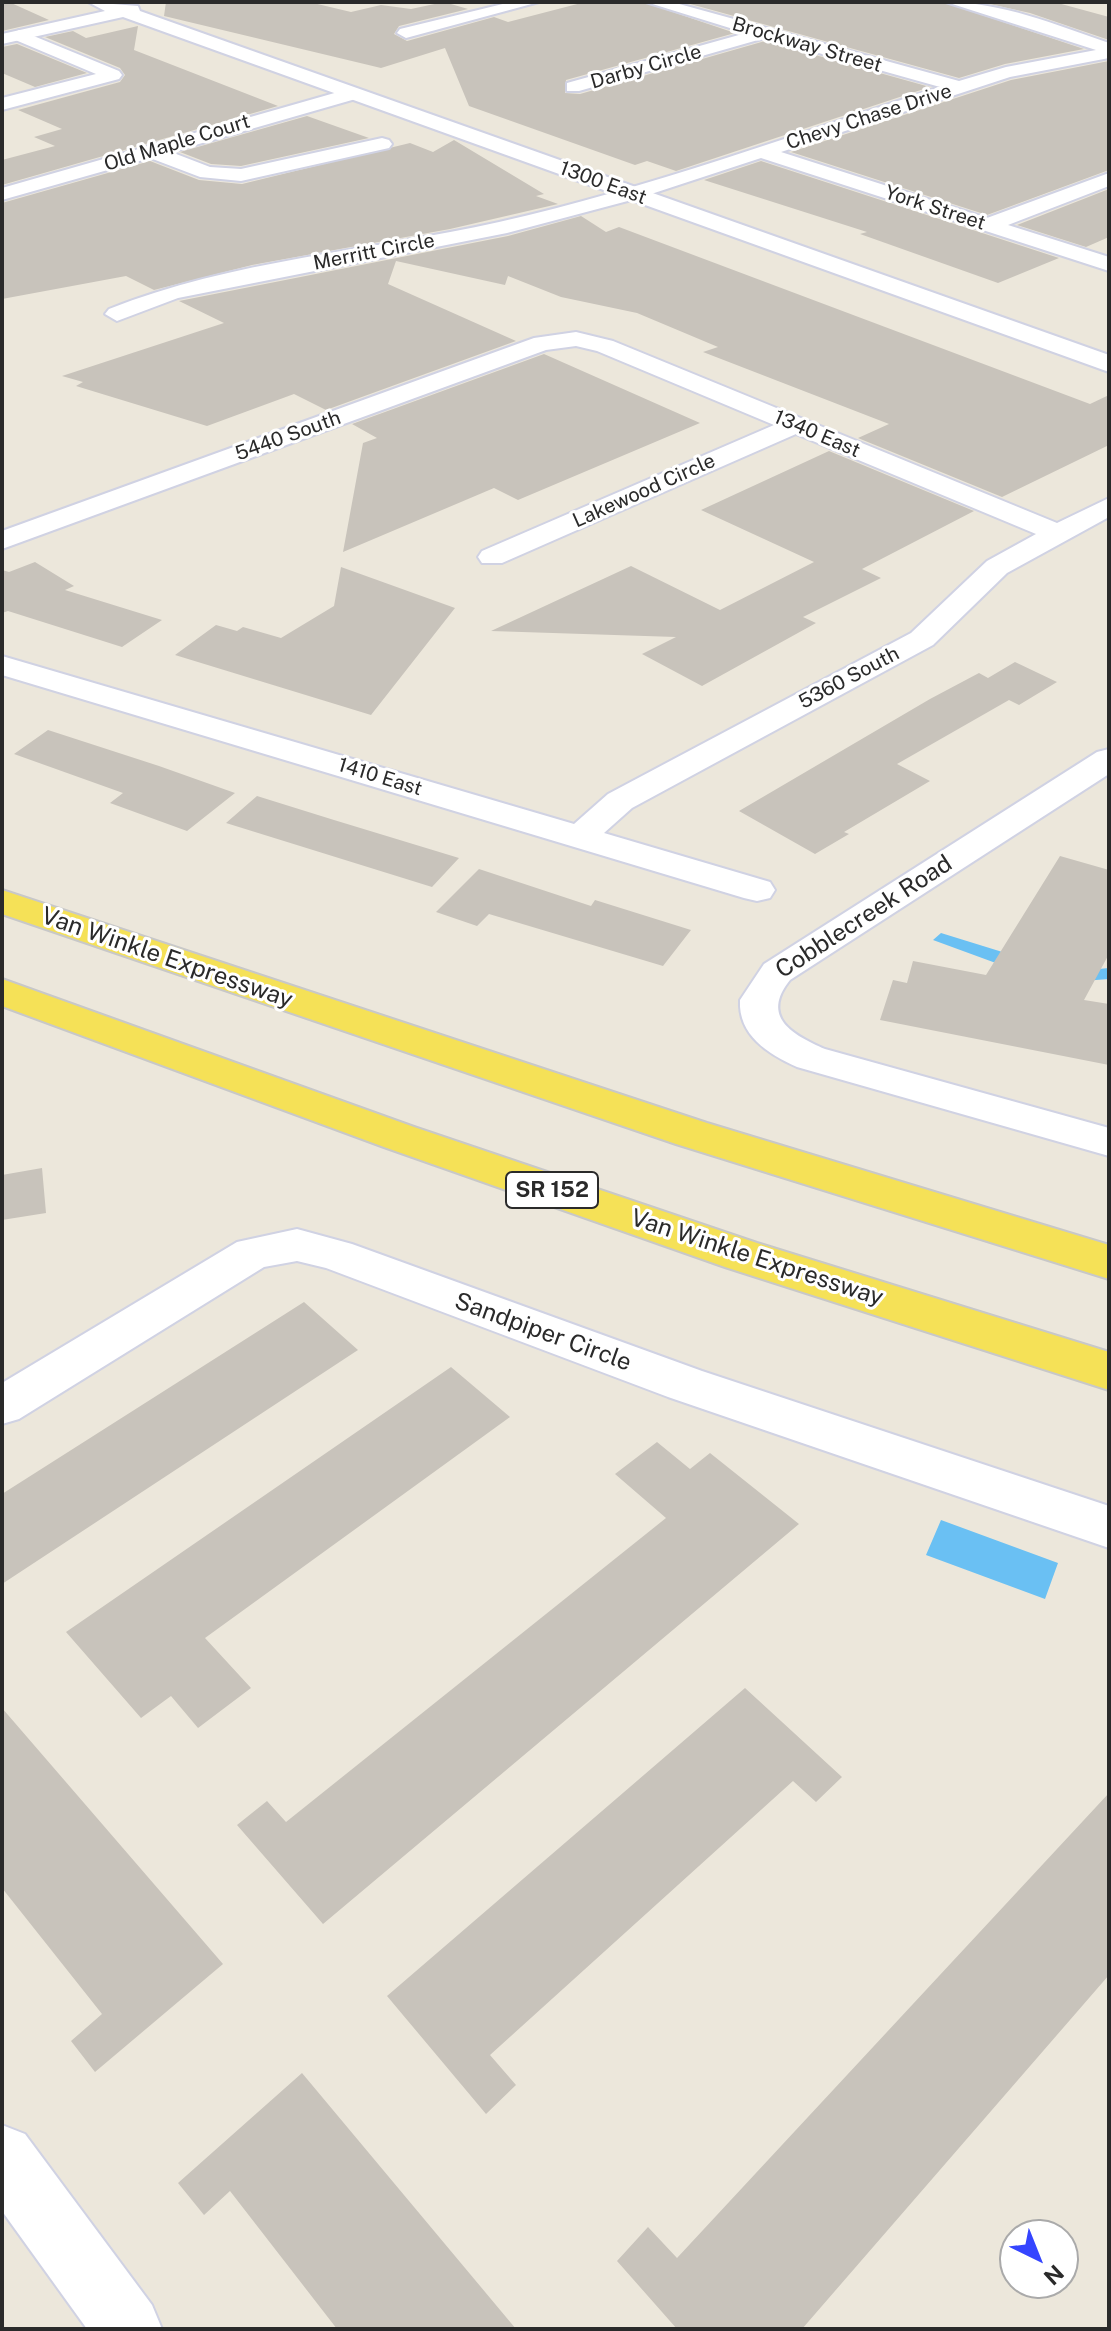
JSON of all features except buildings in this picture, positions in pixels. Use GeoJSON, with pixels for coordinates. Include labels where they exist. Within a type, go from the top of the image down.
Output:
{"type":"FeatureCollection","features":[{"type":"Feature","properties":{"kind":"main road","name":"1300 East"},"geometry":{"type":"LineString","coordinates":[[97,2],[1109,364]]}},
{"type":"Feature","properties":{"kind":"main road"},"geometry":{"type":"LineString","coordinates":[[11,37],[163,4]]}},
{"type":"Feature","properties":{"kind":"main road","name":"Van Winkle Expressway"},"geometry":{"type":"LineString","coordinates":[[2,901],[573,1097],[751,1155],[1109,1262]]}},
{"type":"Feature","properties":{"kind":"main road","name":"Van Winkle Expressway"},"geometry":{"type":"LineString","coordinates":[[2,992],[399,1137],[741,1255],[1109,1371]]}},
{"type":"Feature","properties":{"kind":"street"},"geometry":{"type":"LineString","coordinates":[[406,33],[531,2]]}},
{"type":"Feature","properties":{"kind":"street","name":"Brockway Street"},"geometry":{"type":"LineString","coordinates":[[654,2],[959,87]]}},
{"type":"Feature","properties":{"kind":"street"},"geometry":{"type":"LineString","coordinates":[[954,2],[1036,23],[1109,51]]}},
{"type":"Feature","properties":{"kind":"street","name":"Darby Circle"},"geometry":{"type":"LineString","coordinates":[[573,87],[765,33]]}},
{"type":"Feature","properties":{"kind":"street"},"geometry":{"type":"LineString","coordinates":[[2,104],[113,75],[11,37]]}},
{"type":"Feature","properties":{"kind":"street","name":"Chevy Chase Drive"},"geometry":{"type":"LineString","coordinates":[[632,194],[959,87],[1034,65],[1109,51]]}},
{"type":"Feature","properties":{"kind":"street","name":"Old Maple Court"},"geometry":{"type":"LineString","coordinates":[[2,194],[352,94]]}},
{"type":"Feature","properties":{"kind":"street"},"geometry":{"type":"LineString","coordinates":[[153,152],[207,173],[241,175],[382,144]]}},
{"type":"Feature","properties":{"kind":"street","name":"York Street"},"geometry":{"type":"LineString","coordinates":[[761,152],[1109,264]]}},
{"type":"Feature","properties":{"kind":"street"},"geometry":{"type":"LineString","coordinates":[[988,225],[1109,179]]}},
{"type":"Feature","properties":{"kind":"street","name":"Merritt Circle"},"geometry":{"type":"LineString","coordinates":[[117,314],[172,292],[499,228],[632,194]]}},
{"type":"Feature","properties":{"kind":"street","name":"1340 East"},"geometry":{"type":"LineString","coordinates":[[576,339],[605,346],[1057,533]]}},
{"type":"Feature","properties":{"kind":"street","name":"5440 South"},"geometry":{"type":"LineString","coordinates":[[2,541],[542,343],[576,339]]}},
{"type":"Feature","properties":{"kind":"street","name":"Lakewood Circle"},"geometry":{"type":"LineString","coordinates":[[492,557],[796,425]]}},
{"type":"Feature","properties":{"kind":"street","name":"5360 South"},"geometry":{"type":"LineString","coordinates":[[579,838],[620,801],[922,639],[942,623],[987,574],[1109,506]]}},
{"type":"Feature","properties":{"kind":"street","name":"1410 East"},"geometry":{"type":"LineString","coordinates":[[2,665],[757,890]]}},
{"type":"Feature","properties":{"kind":"street","name":"Cobblecreek Road"},"geometry":{"type":"LineString","coordinates":[[1109,759],[777,972],[761,991],[758,1010],[773,1038],[811,1058],[1109,1142]]}},
{"type":"Feature","properties":{"kind":"street","name":"Sandpiper Circle"},"geometry":{"type":"LineString","coordinates":[[2,1406],[253,1253],[297,1245],[336,1255],[685,1384],[1109,1527]]}},
{"type":"Feature","properties":{"kind":"street"},"geometry":{"type":"LineString","coordinates":[[2,2157],[128,2329]]}},
{"type":"Feature","properties":{"kind":"water"},"geometry":{"type":"Polygon","coordinates":[[[941,933],[1067,972],[1109,968],[1109,979],[1070,982],[993,962],[933,940],[941,933]]]}},
{"type":"Feature","properties":{"kind":"water"},"geometry":{"type":"Polygon","coordinates":[[[941,1520],[1058,1563],[1045,1599],[926,1555],[941,1520]]]}}]}
